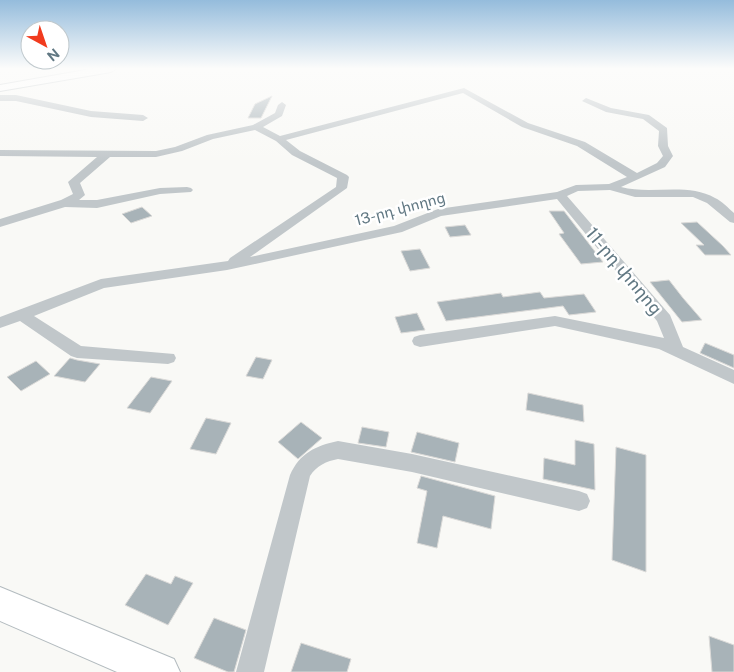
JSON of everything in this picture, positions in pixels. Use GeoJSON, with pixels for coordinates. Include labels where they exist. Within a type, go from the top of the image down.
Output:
{"type":"FeatureCollection","features":[{"type":"Feature","properties":{"kind":"main road"},"geometry":{"type":"LineString","coordinates":[[0,604],[150,670]]}},
{"type":"Feature","properties":{"kind":"street"},"geometry":{"type":"LineString","coordinates":[[27,100],[91,114],[143,118]]}},
{"type":"Feature","properties":{"kind":"street"},"geometry":{"type":"LineString","coordinates":[[279,140],[426,100]]}},
{"type":"Feature","properties":{"kind":"street"},"geometry":{"type":"LineString","coordinates":[[482,100],[525,125],[581,144],[634,176]]}},
{"type":"Feature","properties":{"kind":"street","name":"13-րդ փողոց"},"geometry":{"type":"LineString","coordinates":[[0,323],[23,316],[101,284],[227,266],[397,229],[438,213],[560,195],[576,188],[610,186],[634,176],[642,175],[661,164],[668,156],[663,146],[664,130],[646,117],[609,110],[586,102]]}},
{"type":"Feature","properties":{"kind":"street"},"geometry":{"type":"LineString","coordinates":[[0,153],[156,154],[178,149],[210,137],[256,127],[279,114],[282,105]]}},
{"type":"Feature","properties":{"kind":"street"},"geometry":{"type":"LineString","coordinates":[[227,266],[341,188],[343,177],[296,153],[279,140],[256,127]]}},
{"type":"Feature","properties":{"kind":"street"},"geometry":{"type":"LineString","coordinates":[[0,223],[65,203],[79,195],[74,182],[108,153]]}},
{"type":"Feature","properties":{"kind":"street"},"geometry":{"type":"LineString","coordinates":[[610,186],[635,194],[694,194],[711,200],[734,219]]}},
{"type":"Feature","properties":{"kind":"street"},"geometry":{"type":"LineString","coordinates":[[65,203],[97,204],[160,191],[186,190]]}},
{"type":"Feature","properties":{"kind":"street","name":"11-րդ փողոց"},"geometry":{"type":"LineString","coordinates":[[560,195],[664,319],[677,351]]}},
{"type":"Feature","properties":{"kind":"street"},"geometry":{"type":"LineString","coordinates":[[23,316],[77,352],[168,358]]}},
{"type":"Feature","properties":{"kind":"street"},"geometry":{"type":"LineString","coordinates":[[420,341],[555,321],[663,344],[734,376]]}},
{"type":"Feature","properties":{"kind":"street"},"geometry":{"type":"LineString","coordinates":[[250,672],[300,475],[305,466],[322,453],[338,450],[412,463],[579,501]]}},
{"type":"Feature","properties":{"kind":"building"},"geometry":{"type":"Polygon","coordinates":[[[263,100],[270,100],[261,118],[248,118],[255,104],[263,100]]]}},
{"type":"Feature","properties":{"kind":"building"},"geometry":{"type":"Polygon","coordinates":[[[142,207],[152,216],[131,223],[122,214],[142,207]]]}},
{"type":"Feature","properties":{"kind":"building"},"geometry":{"type":"Polygon","coordinates":[[[549,211],[564,211],[603,262],[581,264],[559,234],[564,233],[549,211]]]}},
{"type":"Feature","properties":{"kind":"building"},"geometry":{"type":"Polygon","coordinates":[[[697,222],[731,255],[705,255],[696,245],[704,245],[681,223],[697,222]]]}},
{"type":"Feature","properties":{"kind":"building"},"geometry":{"type":"Polygon","coordinates":[[[465,225],[471,235],[450,237],[445,227],[465,225]]]}},
{"type":"Feature","properties":{"kind":"building"},"geometry":{"type":"Polygon","coordinates":[[[420,249],[430,268],[410,271],[401,251],[420,249]]]}},
{"type":"Feature","properties":{"kind":"building"},"geometry":{"type":"Polygon","coordinates":[[[669,280],[702,320],[682,322],[650,282],[669,280]]]}},
{"type":"Feature","properties":{"kind":"building"},"geometry":{"type":"Polygon","coordinates":[[[540,292],[544,298],[584,294],[596,312],[569,315],[563,306],[446,321],[437,302],[501,293],[503,297],[540,292]]]}},
{"type":"Feature","properties":{"kind":"building"},"geometry":{"type":"Polygon","coordinates":[[[417,313],[425,330],[401,333],[395,317],[417,313]]]}},
{"type":"Feature","properties":{"kind":"building"},"geometry":{"type":"Polygon","coordinates":[[[705,343],[734,355],[734,368],[700,353],[705,343]]]}},
{"type":"Feature","properties":{"kind":"building"},"geometry":{"type":"Polygon","coordinates":[[[256,357],[272,360],[263,379],[246,376],[256,357]]]}},
{"type":"Feature","properties":{"kind":"building"},"geometry":{"type":"Polygon","coordinates":[[[70,358],[100,364],[85,382],[54,376],[70,358]]]}},
{"type":"Feature","properties":{"kind":"building"},"geometry":{"type":"Polygon","coordinates":[[[36,361],[50,374],[21,391],[7,377],[36,361]]]}},
{"type":"Feature","properties":{"kind":"building"},"geometry":{"type":"Polygon","coordinates":[[[151,377],[172,381],[150,413],[127,408],[151,377]]]}},
{"type":"Feature","properties":{"kind":"building"},"geometry":{"type":"Polygon","coordinates":[[[528,393],[583,405],[584,422],[526,410],[528,393]]]}},
{"type":"Feature","properties":{"kind":"building"},"geometry":{"type":"Polygon","coordinates":[[[206,418],[231,423],[216,454],[190,449],[206,418]]]}},
{"type":"Feature","properties":{"kind":"building"},"geometry":{"type":"Polygon","coordinates":[[[301,422],[322,438],[298,459],[278,442],[301,422]]]}},
{"type":"Feature","properties":{"kind":"building"},"geometry":{"type":"Polygon","coordinates":[[[362,427],[389,432],[386,447],[358,443],[362,427]]]}},
{"type":"Feature","properties":{"kind":"building"},"geometry":{"type":"Polygon","coordinates":[[[417,432],[459,443],[455,462],[411,452],[417,432]]]}},
{"type":"Feature","properties":{"kind":"building"},"geometry":{"type":"Polygon","coordinates":[[[575,440],[594,444],[595,490],[543,479],[544,458],[575,465],[575,440]]]}},
{"type":"Feature","properties":{"kind":"building"},"geometry":{"type":"Polygon","coordinates":[[[616,447],[646,455],[646,572],[612,560],[616,447]]]}},
{"type":"Feature","properties":{"kind":"building"},"geometry":{"type":"Polygon","coordinates":[[[421,476],[495,496],[491,529],[443,516],[437,548],[417,543],[427,491],[417,488],[421,476]]]}},
{"type":"Feature","properties":{"kind":"building"},"geometry":{"type":"Polygon","coordinates":[[[146,574],[171,584],[175,576],[193,583],[168,625],[125,605],[146,574]]]}},
{"type":"Feature","properties":{"kind":"building"},"geometry":{"type":"Polygon","coordinates":[[[214,618],[246,630],[234,672],[228,672],[194,658],[214,618]]]}},
{"type":"Feature","properties":{"kind":"building"},"geometry":{"type":"Polygon","coordinates":[[[709,636],[734,645],[734,672],[712,672],[709,636]]]}},
{"type":"Feature","properties":{"kind":"building"},"geometry":{"type":"Polygon","coordinates":[[[301,643],[351,659],[347,672],[291,672],[301,643]]]}}]}
